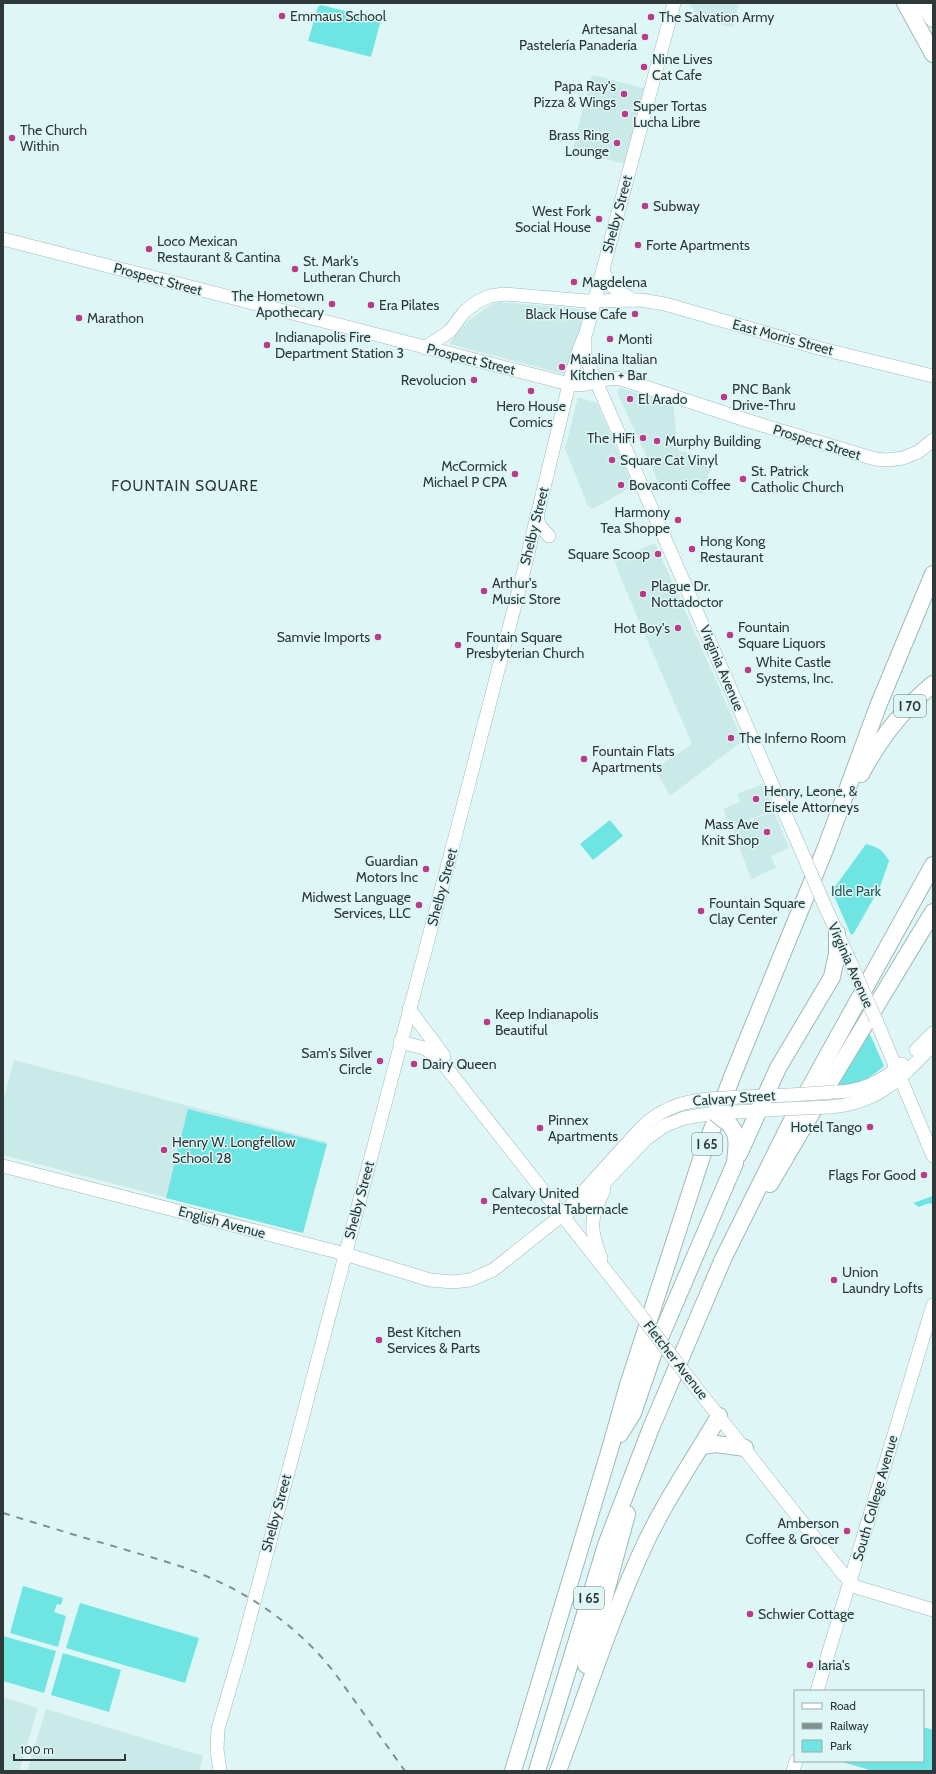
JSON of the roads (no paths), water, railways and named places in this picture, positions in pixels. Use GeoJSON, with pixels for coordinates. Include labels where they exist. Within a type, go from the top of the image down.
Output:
{"type":"FeatureCollection","features":[{"type":"Feature","properties":{"kind":"highway"},"geometry":{"type":"LineString","coordinates":[[905,3],[933,54]]}},
{"type":"Feature","properties":{"kind":"highway"},"geometry":{"type":"LineString","coordinates":[[922,3],[933,19]]}},
{"type":"Feature","properties":{"kind":"highway","name":"I 65"},"geometry":{"type":"LineString","coordinates":[[513,1771],[628,1385],[704,1153],[735,1070],[826,847],[878,706],[933,574]]}},
{"type":"Feature","properties":{"kind":"highway","name":"I 70"},"geometry":{"type":"LineString","coordinates":[[826,847],[860,776],[880,742],[903,713],[933,684]]}},
{"type":"Feature","properties":{"kind":"highway","name":"I 65"},"geometry":{"type":"LineString","coordinates":[[536,1771],[603,1554],[651,1428],[689,1338],[742,1220],[794,1116],[933,865]]}},
{"type":"Feature","properties":{"kind":"highway"},"geometry":{"type":"LineString","coordinates":[[689,1338],[769,1186],[933,912]]}},
{"type":"Feature","properties":{"kind":"highway"},"geometry":{"type":"LineString","coordinates":[[610,1449],[633,1413],[654,1352],[735,1163],[778,1068],[832,977],[837,954],[837,933]]}},
{"type":"Feature","properties":{"kind":"highway"},"geometry":{"type":"LineString","coordinates":[[709,1109],[732,1118],[737,1139],[735,1163]]}},
{"type":"Feature","properties":{"kind":"highway"},"geometry":{"type":"LineString","coordinates":[[557,1771],[632,1571],[665,1504],[702,1446],[719,1416]]}},
{"type":"Feature","properties":{"kind":"highway"},"geometry":{"type":"LineString","coordinates":[[557,1771],[651,1428]]}},
{"type":"Feature","properties":{"kind":"highway"},"geometry":{"type":"LineString","coordinates":[[702,1446],[720,1444],[745,1448]]}},
{"type":"Feature","properties":{"kind":"main road","name":"Shelby Street"},"geometry":{"type":"LineString","coordinates":[[220,1771],[217,1741],[220,1721],[244,1640],[400,1042],[453,846],[569,384],[580,347],[586,333],[674,3]]}},
{"type":"Feature","properties":{"kind":"main road","name":"Prospect Street"},"geometry":{"type":"LineString","coordinates":[[3,239],[569,384],[584,385],[610,378],[621,379],[752,422],[875,459],[888,460],[903,458],[918,452],[933,440]]}},
{"type":"Feature","properties":{"kind":"main road","name":"East Morris Street"},"geometry":{"type":"LineString","coordinates":[[603,269],[605,277],[614,288],[633,300]]}},
{"type":"Feature","properties":{"kind":"main road","name":"East Morris Street"},"geometry":{"type":"LineString","coordinates":[[425,348],[450,331],[469,308],[480,300],[490,296],[504,294],[594,301],[649,300],[818,348],[933,376]]}},
{"type":"Feature","properties":{"kind":"main road","name":"Virginia Avenue"},"geometry":{"type":"LineString","coordinates":[[586,333],[584,352],[596,383],[884,1039],[933,1156]]}},
{"type":"Feature","properties":{"kind":"main road"},"geometry":{"type":"LineString","coordinates":[[537,513],[539,525],[549,536]]}},
{"type":"Feature","properties":{"kind":"main road","name":"Fletcher Avenue"},"geometry":{"type":"LineString","coordinates":[[409,1009],[442,1052],[448,1070]]}},
{"type":"Feature","properties":{"kind":"main road","name":"Calvary Street"},"geometry":{"type":"LineString","coordinates":[[732,1118],[759,1111],[830,1107],[864,1101],[887,1088],[933,1033]]}},
{"type":"Feature","properties":{"kind":"main road","name":"Fletcher Avenue"},"geometry":{"type":"LineString","coordinates":[[400,1042],[430,1050],[438,1057],[561,1216],[604,1267],[694,1385],[851,1582],[856,1587],[933,1610]]}},
{"type":"Feature","properties":{"kind":"main road","name":"Calvary Street"},"geometry":{"type":"LineString","coordinates":[[440,1282],[464,1281],[489,1272],[561,1216],[587,1201],[609,1180],[638,1147],[658,1130],[676,1120],[740,1097],[845,1092],[865,1087],[898,1073],[933,1045]]}},
{"type":"Feature","properties":{"kind":"main road","name":"Calvary Street"},"geometry":{"type":"LineString","coordinates":[[561,1216],[578,1195],[653,1117],[677,1104],[709,1109]]}},
{"type":"Feature","properties":{"kind":"main road","name":"English Avenue"},"geometry":{"type":"LineString","coordinates":[[3,1166],[345,1254],[440,1282]]}},
{"type":"Feature","properties":{"kind":"main road"},"geometry":{"type":"LineString","coordinates":[[604,1267],[593,1237],[592,1225],[596,1206],[609,1180]]}},
{"type":"Feature","properties":{"kind":"main road","name":"South College Avenue"},"geometry":{"type":"LineString","coordinates":[[817,1690],[933,1305]]}},
{"type":"Feature","properties":{"kind":"railway"},"geometry":{"type":"LineString","coordinates":[[3,1513],[185,1568],[225,1584],[260,1605],[292,1629],[321,1657],[334,1672],[405,1771]]}},
{"type":"Feature","properties":{"kind":"place","name":"Emmaus School"},"geometry":{"type":"Point","coordinates":[282,16]}},
{"type":"Feature","properties":{"kind":"place","name":"The Salvation Army"},"geometry":{"type":"Point","coordinates":[651,17]}},
{"type":"Feature","properties":{"kind":"place","name":"Artesanal Pastelería Panadería"},"geometry":{"type":"Point","coordinates":[645,37]}},
{"type":"Feature","properties":{"kind":"place","name":"Nine Lives Cat Cafe"},"geometry":{"type":"Point","coordinates":[644,67]}},
{"type":"Feature","properties":{"kind":"place","name":"Papa Ray's Pizza & Wings"},"geometry":{"type":"Point","coordinates":[624,94]}},
{"type":"Feature","properties":{"kind":"place","name":"Super Tortas Lucha Libre"},"geometry":{"type":"Point","coordinates":[625,114]}},
{"type":"Feature","properties":{"kind":"place","name":"The Church Within"},"geometry":{"type":"Point","coordinates":[12,138]}},
{"type":"Feature","properties":{"kind":"place","name":"Brass Ring Lounge"},"geometry":{"type":"Point","coordinates":[617,143]}},
{"type":"Feature","properties":{"kind":"place","name":"Subway"},"geometry":{"type":"Point","coordinates":[645,206]}},
{"type":"Feature","properties":{"kind":"place","name":"West Fork Social House"},"geometry":{"type":"Point","coordinates":[599,219]}},
{"type":"Feature","properties":{"kind":"place","name":"Forte Apartments"},"geometry":{"type":"Point","coordinates":[638,245]}},
{"type":"Feature","properties":{"kind":"place","name":"Loco Mexican Restaurant & Cantina"},"geometry":{"type":"Point","coordinates":[149,249]}},
{"type":"Feature","properties":{"kind":"place","name":"St. Mark's Lutheran Church"},"geometry":{"type":"Point","coordinates":[295,269]}},
{"type":"Feature","properties":{"kind":"place","name":"Magdelena"},"geometry":{"type":"Point","coordinates":[574,282]}},
{"type":"Feature","properties":{"kind":"place","name":"The Hometown Apothecary"},"geometry":{"type":"Point","coordinates":[332,304]}},
{"type":"Feature","properties":{"kind":"place","name":"Era Pilates"},"geometry":{"type":"Point","coordinates":[371,305]}},
{"type":"Feature","properties":{"kind":"place","name":"Black House Cafe"},"geometry":{"type":"Point","coordinates":[635,314]}},
{"type":"Feature","properties":{"kind":"place","name":"Marathon"},"geometry":{"type":"Point","coordinates":[79,318]}},
{"type":"Feature","properties":{"kind":"place","name":"Monti"},"geometry":{"type":"Point","coordinates":[610,339]}},
{"type":"Feature","properties":{"kind":"place","name":"Indianapolis Fire Department Station 3"},"geometry":{"type":"Point","coordinates":[267,345]}},
{"type":"Feature","properties":{"kind":"place","name":"Maialina Italian Kitchen + Bar"},"geometry":{"type":"Point","coordinates":[562,367]}},
{"type":"Feature","properties":{"kind":"place","name":"Revolucion"},"geometry":{"type":"Point","coordinates":[474,380]}},
{"type":"Feature","properties":{"kind":"place","name":"Hero House Comics"},"geometry":{"type":"Point","coordinates":[531,391]}},
{"type":"Feature","properties":{"kind":"place","name":"PNC Bank Drive-Thru"},"geometry":{"type":"Point","coordinates":[724,397]}},
{"type":"Feature","properties":{"kind":"place","name":"El Arado"},"geometry":{"type":"Point","coordinates":[630,399]}},
{"type":"Feature","properties":{"kind":"place","name":"The HiFi"},"geometry":{"type":"Point","coordinates":[643,438]}},
{"type":"Feature","properties":{"kind":"place","name":"Murphy Building"},"geometry":{"type":"Point","coordinates":[657,441]}},
{"type":"Feature","properties":{"kind":"place","name":"Square Cat Vinyl"},"geometry":{"type":"Point","coordinates":[612,460]}},
{"type":"Feature","properties":{"kind":"place","name":"McCormick Michael P CPA"},"geometry":{"type":"Point","coordinates":[515,474]}},
{"type":"Feature","properties":{"kind":"place","name":"St. Patrick Catholic Church"},"geometry":{"type":"Point","coordinates":[743,479]}},
{"type":"Feature","properties":{"kind":"place","name":"Bovaconti Coffee"},"geometry":{"type":"Point","coordinates":[621,485]}},
{"type":"Feature","properties":{"kind":"place","name":"Harmony Tea Shoppe"},"geometry":{"type":"Point","coordinates":[678,520]}},
{"type":"Feature","properties":{"kind":"place","name":"Hong Kong Restaurant"},"geometry":{"type":"Point","coordinates":[692,549]}},
{"type":"Feature","properties":{"kind":"place","name":"Square Scoop"},"geometry":{"type":"Point","coordinates":[658,554]}},
{"type":"Feature","properties":{"kind":"place","name":"Arthur's Music Store"},"geometry":{"type":"Point","coordinates":[484,591]}},
{"type":"Feature","properties":{"kind":"place","name":"Plague Dr. Nottadoctor"},"geometry":{"type":"Point","coordinates":[643,594]}},
{"type":"Feature","properties":{"kind":"place","name":"Hot Boy's"},"geometry":{"type":"Point","coordinates":[678,628]}},
{"type":"Feature","properties":{"kind":"place","name":"Fountain Square Liquors"},"geometry":{"type":"Point","coordinates":[730,635]}},
{"type":"Feature","properties":{"kind":"place","name":"Samvie Imports"},"geometry":{"type":"Point","coordinates":[378,637]}},
{"type":"Feature","properties":{"kind":"place","name":"Fountain Square Presbyterian Church"},"geometry":{"type":"Point","coordinates":[458,645]}},
{"type":"Feature","properties":{"kind":"place","name":"White Castle Systems, Inc."},"geometry":{"type":"Point","coordinates":[748,670]}},
{"type":"Feature","properties":{"kind":"place","name":"The Inferno Room"},"geometry":{"type":"Point","coordinates":[731,738]}},
{"type":"Feature","properties":{"kind":"place","name":"Fountain Flats Apartments"},"geometry":{"type":"Point","coordinates":[584,759]}},
{"type":"Feature","properties":{"kind":"place","name":"Henry, Leone, & Eisele Attorneys"},"geometry":{"type":"Point","coordinates":[756,799]}},
{"type":"Feature","properties":{"kind":"place","name":"Mass Ave Knit Shop"},"geometry":{"type":"Point","coordinates":[767,832]}},
{"type":"Feature","properties":{"kind":"place","name":"Guardian Motors Inc"},"geometry":{"type":"Point","coordinates":[426,869]}},
{"type":"Feature","properties":{"kind":"place","name":"Midwest Language Services, LLC"},"geometry":{"type":"Point","coordinates":[419,905]}},
{"type":"Feature","properties":{"kind":"place","name":"Fountain Square Clay Center"},"geometry":{"type":"Point","coordinates":[701,911]}},
{"type":"Feature","properties":{"kind":"place","name":"Keep Indianapolis Beautiful"},"geometry":{"type":"Point","coordinates":[487,1022]}},
{"type":"Feature","properties":{"kind":"place","name":"Sam's Silver Circle"},"geometry":{"type":"Point","coordinates":[380,1061]}},
{"type":"Feature","properties":{"kind":"place","name":"Dairy Queen"},"geometry":{"type":"Point","coordinates":[414,1064]}},
{"type":"Feature","properties":{"kind":"place","name":"Hotel Tango"},"geometry":{"type":"Point","coordinates":[870,1127]}},
{"type":"Feature","properties":{"kind":"place","name":"Pinnex Apartments"},"geometry":{"type":"Point","coordinates":[540,1128]}},
{"type":"Feature","properties":{"kind":"place","name":"Henry W. Longfellow School 28"},"geometry":{"type":"Point","coordinates":[164,1150]}},
{"type":"Feature","properties":{"kind":"place","name":"Flags For Good"},"geometry":{"type":"Point","coordinates":[924,1175]}},
{"type":"Feature","properties":{"kind":"place","name":"Calvary United Pentecostal Tabernacle"},"geometry":{"type":"Point","coordinates":[484,1201]}},
{"type":"Feature","properties":{"kind":"place","name":"Union Laundry Lofts"},"geometry":{"type":"Point","coordinates":[834,1280]}},
{"type":"Feature","properties":{"kind":"place","name":"Best Kitchen Services & Parts"},"geometry":{"type":"Point","coordinates":[379,1340]}},
{"type":"Feature","properties":{"kind":"place","name":"Amberson Coffee & Grocer"},"geometry":{"type":"Point","coordinates":[847,1531]}},
{"type":"Feature","properties":{"kind":"place","name":"Schwier Cottage"},"geometry":{"type":"Point","coordinates":[750,1614]}},
{"type":"Feature","properties":{"kind":"place","name":"Iaria's"},"geometry":{"type":"Point","coordinates":[810,1665]}},
{"type":"Feature","properties":{"kind":"district","name":"FOUNTAIN SQUARE"},"geometry":{"type":"Point","coordinates":[185,486]}},
{"type":"Feature","properties":{"kind":"park label","name":"Idle Park"},"geometry":{"type":"Point","coordinates":[856,891]}}]}
